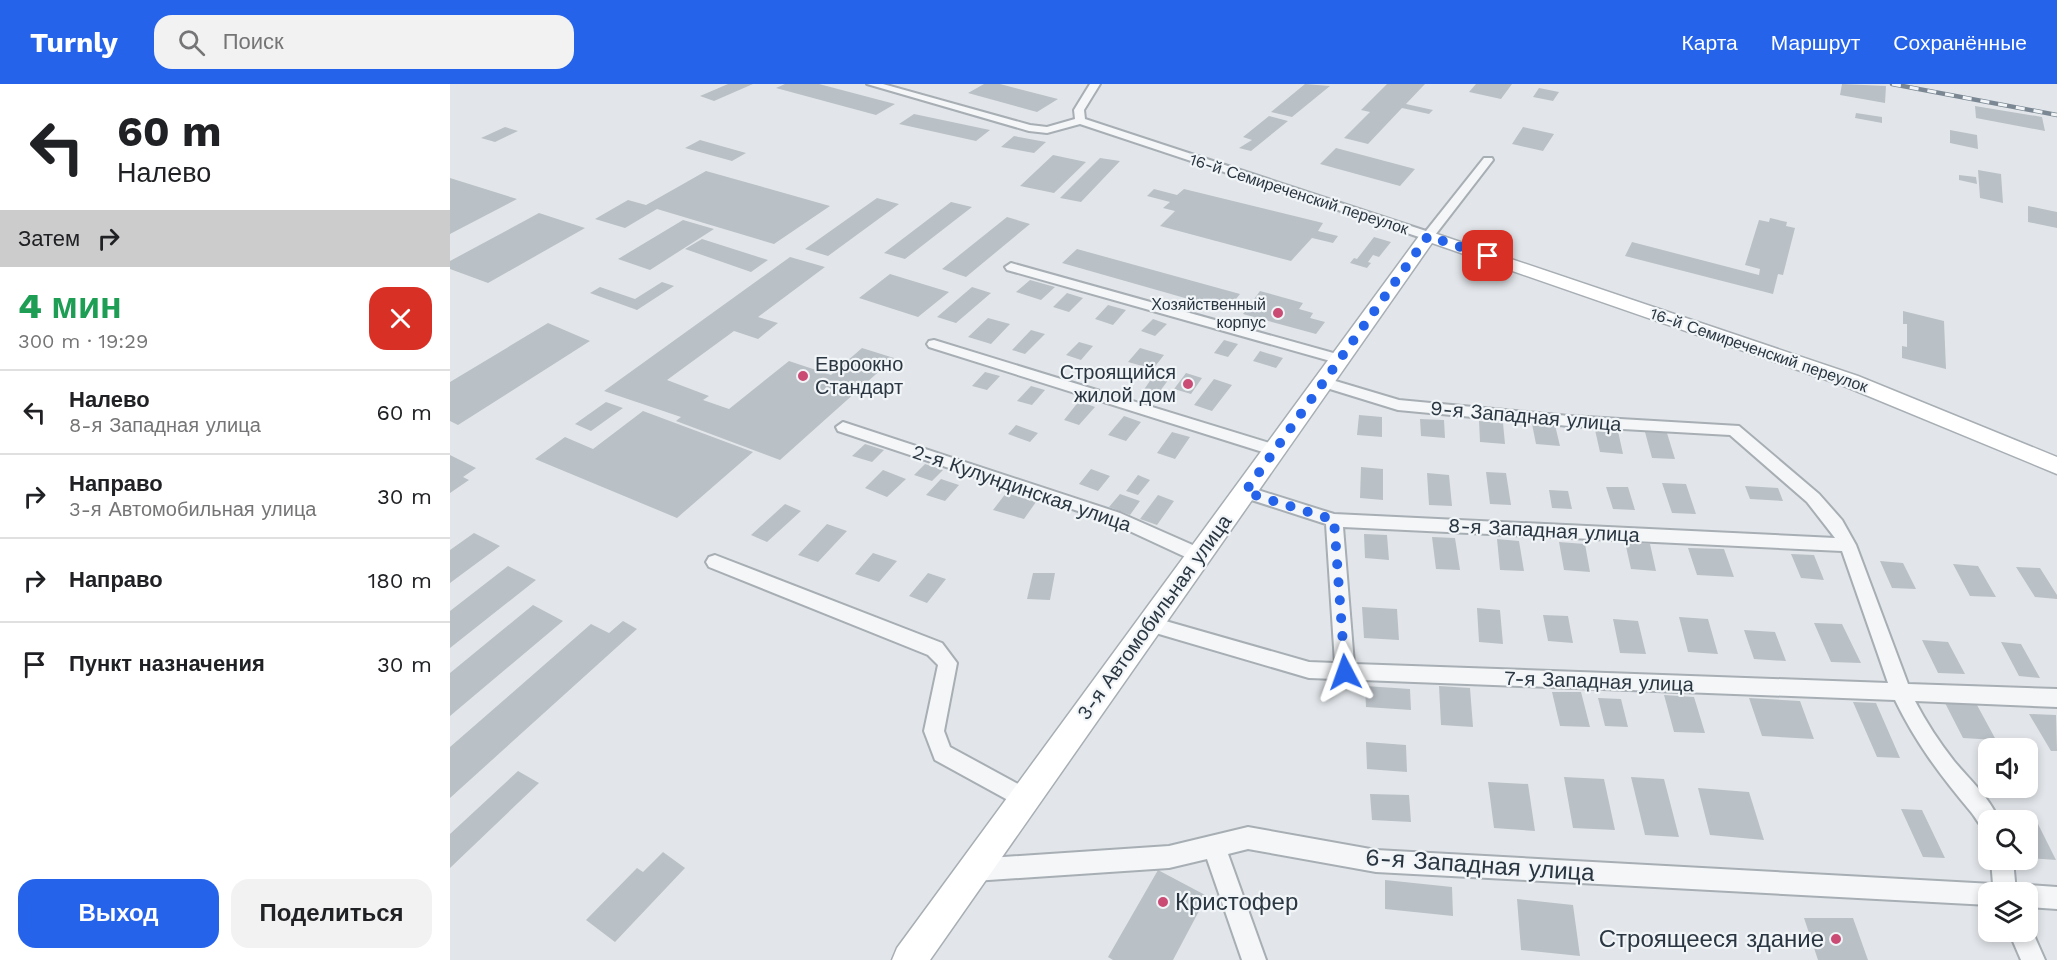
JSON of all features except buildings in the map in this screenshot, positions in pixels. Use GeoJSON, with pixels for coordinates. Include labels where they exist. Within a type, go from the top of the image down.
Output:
{"type":"FeatureCollection","features":[{"type":"Feature","properties":{"kind":"street"},"geometry":{"type":"LineString","coordinates":[[872,84],[1029,128],[1047,130],[1080,121],[1079,110],[1095,84]]}},
{"type":"Feature","properties":{"kind":"street","name":"16-й Семиреченский переулок"},"geometry":{"type":"LineString","coordinates":[[1080,121],[1428,236],[1851,381],[1914,405],[2057,466]]}},
{"type":"Feature","properties":{"kind":"street","name":"3-я Автомобильная улица"},"geometry":{"type":"LineString","coordinates":[[909,960],[1322,382],[1428,236],[1488,160]]}},
{"type":"Feature","properties":{"kind":"street"},"geometry":{"type":"LineString","coordinates":[[1011,267],[1339,359]]}},
{"type":"Feature","properties":{"kind":"street"},"geometry":{"type":"LineString","coordinates":[[934,344],[1274,450]]}},
{"type":"Feature","properties":{"kind":"street","name":"9-я Западная улица"},"geometry":{"type":"LineString","coordinates":[[1322,382],[1398,405],[1569,422],[1734,430],[1813,498],[1836,524],[1848,545]]}},
{"type":"Feature","properties":{"kind":"street","name":"2-я Кулундинская улица"},"geometry":{"type":"LineString","coordinates":[[843,427],[1114,517],[1198,555]]}},
{"type":"Feature","properties":{"kind":"street","name":"8-я Западная улица"},"geometry":{"type":"LineString","coordinates":[[1245,492],[1334,520],[1848,545]]}},
{"type":"Feature","properties":{"kind":"street"},"geometry":{"type":"LineString","coordinates":[[1334,520],[1345,672]]}},
{"type":"Feature","properties":{"kind":"street"},"geometry":{"type":"LineString","coordinates":[[1848,545],[1901,693],[1919,729],[1946,767],[1983,810]]}},
{"type":"Feature","properties":{"kind":"street"},"geometry":{"type":"LineString","coordinates":[[715,562],[935,649],[948,663],[934,731],[942,753],[1024,798]]}},
{"type":"Feature","properties":{"kind":"street","name":"7-я Западная улица"},"geometry":{"type":"LineString","coordinates":[[1148,624],[1309,670],[2057,698]]}},
{"type":"Feature","properties":{"kind":"street","name":"6-я Западная улица"},"geometry":{"type":"LineString","coordinates":[[974,870],[1169,857],[1248,838],[1376,861],[1978,893]]}},
{"type":"Feature","properties":{"kind":"street"},"geometry":{"type":"LineString","coordinates":[[1214,846],[1254,960]]}},
{"type":"Feature","properties":{"kind":"street"},"geometry":{"type":"LineString","coordinates":[[2038,897],[2057,898]]}},
{"type":"Feature","properties":{"kind":"street"},"geometry":{"type":"LineString","coordinates":[[2025,942],[2033,960]]}},
{"type":"Feature","properties":{"kind":"railway"},"geometry":{"type":"LineString","coordinates":[[1892,84],[2057,115]]}},
{"type":"Feature","properties":{"kind":"place","name":"Хозяйственный корпус"},"geometry":{"type":"Point","coordinates":[1278,313]}},
{"type":"Feature","properties":{"kind":"place","name":"Евроокно Стандарт"},"geometry":{"type":"Point","coordinates":[803,376]}},
{"type":"Feature","properties":{"kind":"place","name":"Строящийся жилой дом"},"geometry":{"type":"Point","coordinates":[1188,384]}},
{"type":"Feature","properties":{"kind":"place","name":"Кристофер"},"geometry":{"type":"Point","coordinates":[1163,902]}},
{"type":"Feature","properties":{"kind":"place","name":"Строящееся здание"},"geometry":{"type":"Point","coordinates":[1836,939]}},
{"type":"Feature","properties":{"kind":"route"},"geometry":{"type":"LineString","coordinates":[[1345,672],[1334,520],[1245,492],[1428,236],[1488,256]]}}]}
